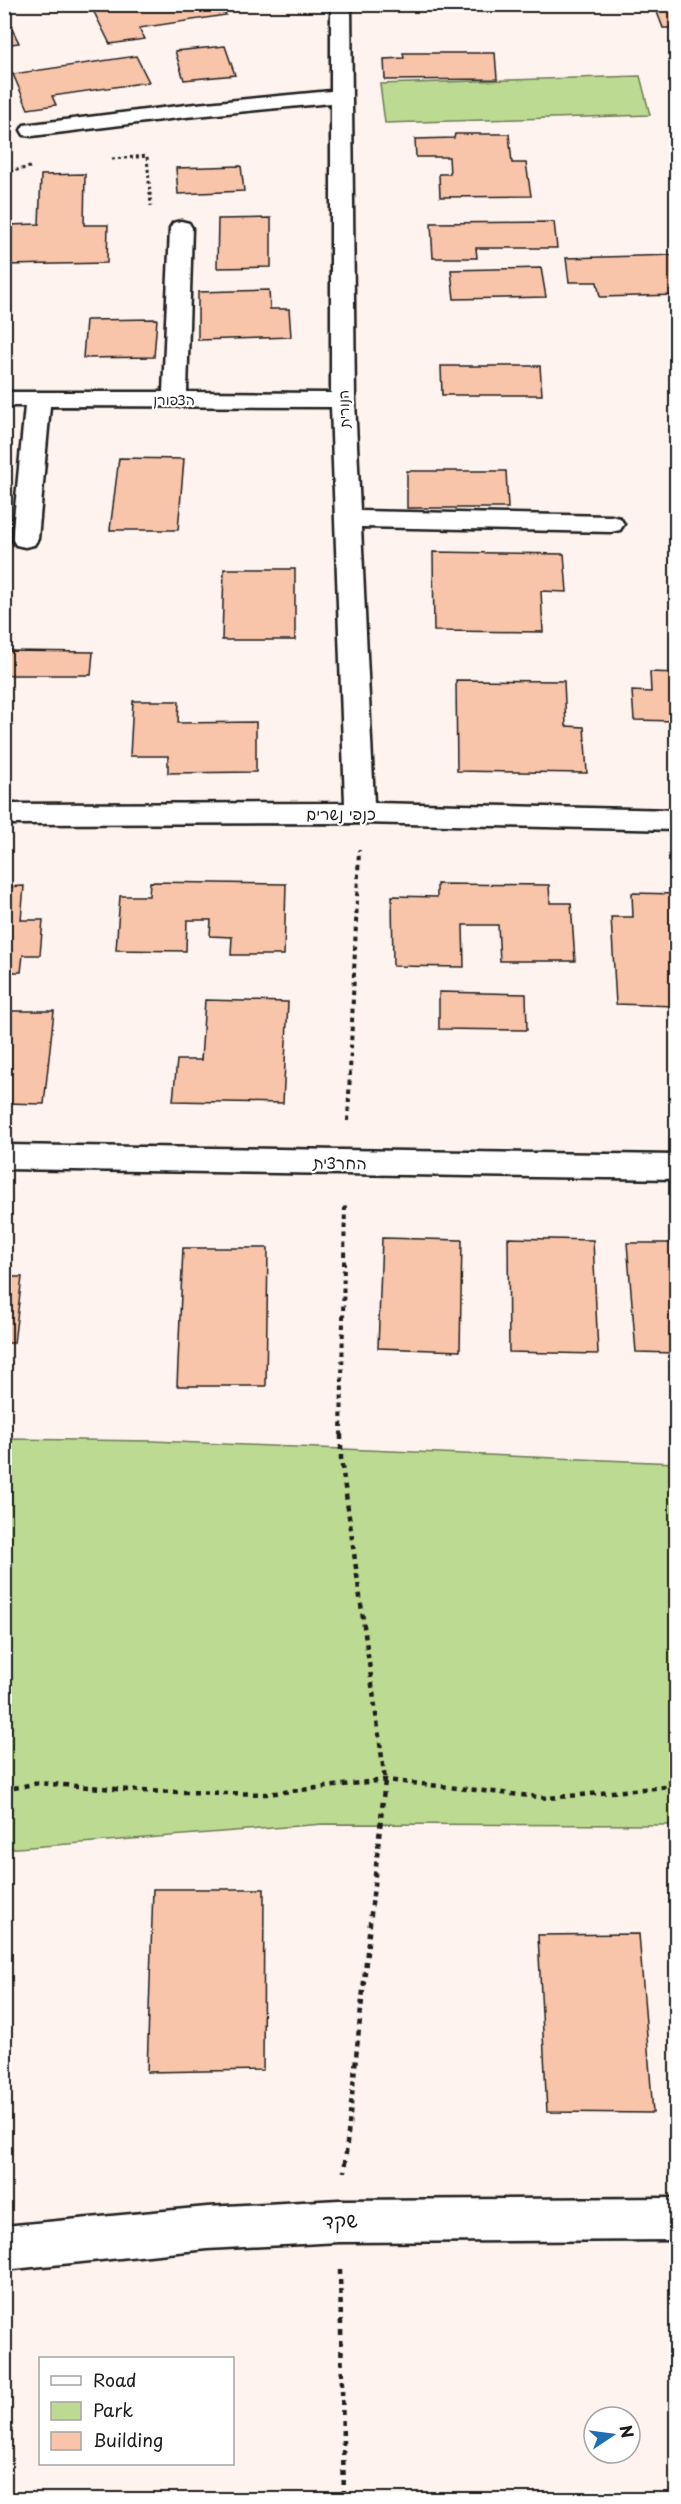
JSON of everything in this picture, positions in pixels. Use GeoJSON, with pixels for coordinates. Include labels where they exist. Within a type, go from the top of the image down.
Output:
{"type":"FeatureCollection","features":[{"type":"Feature","properties":{"kind":"street","name":"הנורית"},"geometry":{"type":"LineString","coordinates":[[341,4],[343,400],[360,813]]}},
{"type":"Feature","properties":{"kind":"street"},"geometry":{"type":"LineString","coordinates":[[32,130],[198,109],[342,96]]}},
{"type":"Feature","properties":{"kind":"street"},"geometry":{"type":"LineString","coordinates":[[176,400],[181,228]]}},
{"type":"Feature","properties":{"kind":"street","name":"הצפורן"},"geometry":{"type":"LineString","coordinates":[[4,399],[343,400]]}},
{"type":"Feature","properties":{"kind":"street"},"geometry":{"type":"LineString","coordinates":[[25,539],[38,399]]}},
{"type":"Feature","properties":{"kind":"street"},"geometry":{"type":"LineString","coordinates":[[348,519],[611,524]]}},
{"type":"Feature","properties":{"kind":"street","name":"כנפי נשרים"},"geometry":{"type":"LineString","coordinates":[[4,814],[360,813],[676,820]]}},
{"type":"Feature","properties":{"kind":"street","name":"החרצית"},"geometry":{"type":"LineString","coordinates":[[4,1157],[676,1167]]}},
{"type":"Feature","properties":{"kind":"street","name":"שקד"},"geometry":{"type":"LineString","coordinates":[[4,2248],[196,2229],[339,2221],[676,2219]]}},
{"type":"Feature","properties":{"kind":"path"},"geometry":{"type":"LineString","coordinates":[[106,159],[147,156],[151,220],[181,228]]}},
{"type":"Feature","properties":{"kind":"path"},"geometry":{"type":"LineString","coordinates":[[4,172],[33,167]]}},
{"type":"Feature","properties":{"kind":"path"},"geometry":{"type":"LineString","coordinates":[[344,2499],[339,2221],[385,1780],[341,1458],[346,1163],[360,813]]}},
{"type":"Feature","properties":{"kind":"path"},"geometry":{"type":"LineString","coordinates":[[4,1790],[38,1783],[141,1791],[267,1794],[385,1780],[548,1798],[676,1786]]}},
{"type":"Feature","properties":{"kind":"green space"},"geometry":{"type":"Polygon","coordinates":[[[640,76],[650,115],[385,123],[380,84],[640,76]]]}},
{"type":"Feature","properties":{"kind":"green space"},"geometry":{"type":"Polygon","coordinates":[[[5,1439],[153,1441],[676,1463],[676,1825],[323,1824],[5,1849],[5,1439]]]}},
{"type":"Feature","properties":{"kind":"building"},"geometry":{"type":"Polygon","coordinates":[[[129,4],[221,4],[226,15],[139,28],[145,39],[110,44],[93,10],[129,4]]]}},
{"type":"Feature","properties":{"kind":"building"},"geometry":{"type":"Polygon","coordinates":[[[654,4],[676,4],[676,28],[663,28],[654,4]]]}},
{"type":"Feature","properties":{"kind":"building"},"geometry":{"type":"Polygon","coordinates":[[[12,29],[19,43],[4,45],[4,31],[12,29]]]}},
{"type":"Feature","properties":{"kind":"building"},"geometry":{"type":"Polygon","coordinates":[[[225,46],[235,75],[184,80],[175,51],[225,46]]]}},
{"type":"Feature","properties":{"kind":"building"},"geometry":{"type":"Polygon","coordinates":[[[403,53],[495,53],[497,79],[385,80],[384,59],[404,58],[403,53]]]}},
{"type":"Feature","properties":{"kind":"building"},"geometry":{"type":"Polygon","coordinates":[[[136,56],[149,82],[52,96],[56,105],[28,109],[13,74],[136,56]]]}},
{"type":"Feature","properties":{"kind":"building"},"geometry":{"type":"Polygon","coordinates":[[[455,134],[509,134],[512,163],[526,163],[531,196],[440,197],[439,174],[450,174],[449,157],[416,157],[415,139],[454,138],[455,134]]]}},
{"type":"Feature","properties":{"kind":"building"},"geometry":{"type":"Polygon","coordinates":[[[241,166],[244,191],[178,194],[176,168],[241,166]]]}},
{"type":"Feature","properties":{"kind":"building"},"geometry":{"type":"Polygon","coordinates":[[[85,174],[84,225],[108,225],[107,263],[6,265],[8,225],[39,224],[41,175],[85,174]]]}},
{"type":"Feature","properties":{"kind":"building"},"geometry":{"type":"Polygon","coordinates":[[[271,218],[271,267],[217,268],[218,219],[271,218]]]}},
{"type":"Feature","properties":{"kind":"building"},"geometry":{"type":"Polygon","coordinates":[[[554,222],[557,248],[476,248],[477,258],[433,258],[431,223],[554,222]]]}},
{"type":"Feature","properties":{"kind":"building"},"geometry":{"type":"Polygon","coordinates":[[[676,255],[676,295],[600,297],[597,282],[569,282],[566,258],[676,255]]]}},
{"type":"Feature","properties":{"kind":"building"},"geometry":{"type":"Polygon","coordinates":[[[541,268],[546,297],[454,299],[451,270],[541,268]]]}},
{"type":"Feature","properties":{"kind":"building"},"geometry":{"type":"Polygon","coordinates":[[[269,290],[270,309],[289,309],[291,337],[198,340],[198,292],[269,290]]]}},
{"type":"Feature","properties":{"kind":"building"},"geometry":{"type":"Polygon","coordinates":[[[157,319],[154,357],[83,358],[86,320],[157,319]]]}},
{"type":"Feature","properties":{"kind":"building"},"geometry":{"type":"Polygon","coordinates":[[[441,366],[540,366],[542,395],[442,395],[441,366]]]}},
{"type":"Feature","properties":{"kind":"building"},"geometry":{"type":"Polygon","coordinates":[[[119,458],[184,459],[178,530],[110,530],[119,458]]]}},
{"type":"Feature","properties":{"kind":"building"},"geometry":{"type":"Polygon","coordinates":[[[407,471],[506,471],[508,508],[407,508],[407,471]]]}},
{"type":"Feature","properties":{"kind":"building"},"geometry":{"type":"Polygon","coordinates":[[[433,552],[564,554],[567,592],[541,591],[543,632],[434,631],[433,552]]]}},
{"type":"Feature","properties":{"kind":"building"},"geometry":{"type":"Polygon","coordinates":[[[224,569],[295,569],[295,640],[222,640],[224,569]]]}},
{"type":"Feature","properties":{"kind":"building"},"geometry":{"type":"Polygon","coordinates":[[[8,651],[93,652],[91,675],[5,675],[8,651]]]}},
{"type":"Feature","properties":{"kind":"building"},"geometry":{"type":"Polygon","coordinates":[[[650,672],[676,673],[676,721],[634,720],[632,691],[651,692],[650,672]]]}},
{"type":"Feature","properties":{"kind":"building"},"geometry":{"type":"Polygon","coordinates":[[[456,680],[564,681],[566,726],[584,727],[587,773],[457,771],[456,680]]]}},
{"type":"Feature","properties":{"kind":"building"},"geometry":{"type":"Polygon","coordinates":[[[133,701],[179,701],[178,723],[256,722],[256,772],[168,773],[168,756],[130,756],[133,701]]]}},
{"type":"Feature","properties":{"kind":"building"},"geometry":{"type":"Polygon","coordinates":[[[150,882],[286,884],[284,955],[231,955],[232,937],[210,936],[211,920],[187,920],[186,951],[116,950],[120,896],[149,896],[150,882]]]}},
{"type":"Feature","properties":{"kind":"building"},"geometry":{"type":"Polygon","coordinates":[[[437,884],[549,885],[550,903],[571,903],[575,961],[500,961],[498,925],[463,925],[464,967],[393,966],[392,896],[437,897],[437,884]]]}},
{"type":"Feature","properties":{"kind":"building"},"geometry":{"type":"Polygon","coordinates":[[[24,886],[21,920],[43,920],[40,955],[23,955],[21,972],[4,972],[4,887],[24,886]]]}},
{"type":"Feature","properties":{"kind":"building"},"geometry":{"type":"Polygon","coordinates":[[[632,893],[676,894],[676,1006],[616,1004],[611,917],[633,917],[632,893]]]}},
{"type":"Feature","properties":{"kind":"building"},"geometry":{"type":"Polygon","coordinates":[[[439,992],[526,994],[527,1030],[439,1029],[439,992]]]}},
{"type":"Feature","properties":{"kind":"building"},"geometry":{"type":"Polygon","coordinates":[[[205,1000],[288,1002],[283,1103],[173,1101],[177,1060],[201,1060],[205,1000]]]}},
{"type":"Feature","properties":{"kind":"building"},"geometry":{"type":"Polygon","coordinates":[[[4,1011],[54,1011],[44,1104],[4,1103],[4,1011]]]}},
{"type":"Feature","properties":{"kind":"building"},"geometry":{"type":"Polygon","coordinates":[[[382,1238],[462,1240],[460,1351],[378,1348],[382,1238]]]}},
{"type":"Feature","properties":{"kind":"building"},"geometry":{"type":"Polygon","coordinates":[[[508,1238],[593,1240],[598,1354],[509,1352],[508,1238]]]}},
{"type":"Feature","properties":{"kind":"building"},"geometry":{"type":"Polygon","coordinates":[[[627,1243],[676,1243],[676,1353],[636,1352],[627,1243]]]}},
{"type":"Feature","properties":{"kind":"building"},"geometry":{"type":"Polygon","coordinates":[[[183,1248],[268,1248],[266,1386],[177,1386],[183,1248]]]}},
{"type":"Feature","properties":{"kind":"building"},"geometry":{"type":"Polygon","coordinates":[[[4,1277],[22,1277],[14,1343],[4,1343],[4,1277]]]}},
{"type":"Feature","properties":{"kind":"building"},"geometry":{"type":"Polygon","coordinates":[[[153,1889],[264,1889],[263,2070],[147,2072],[153,1889]]]}},
{"type":"Feature","properties":{"kind":"building"},"geometry":{"type":"Polygon","coordinates":[[[639,1934],[653,2113],[547,2112],[538,1935],[639,1934]]]}}]}
